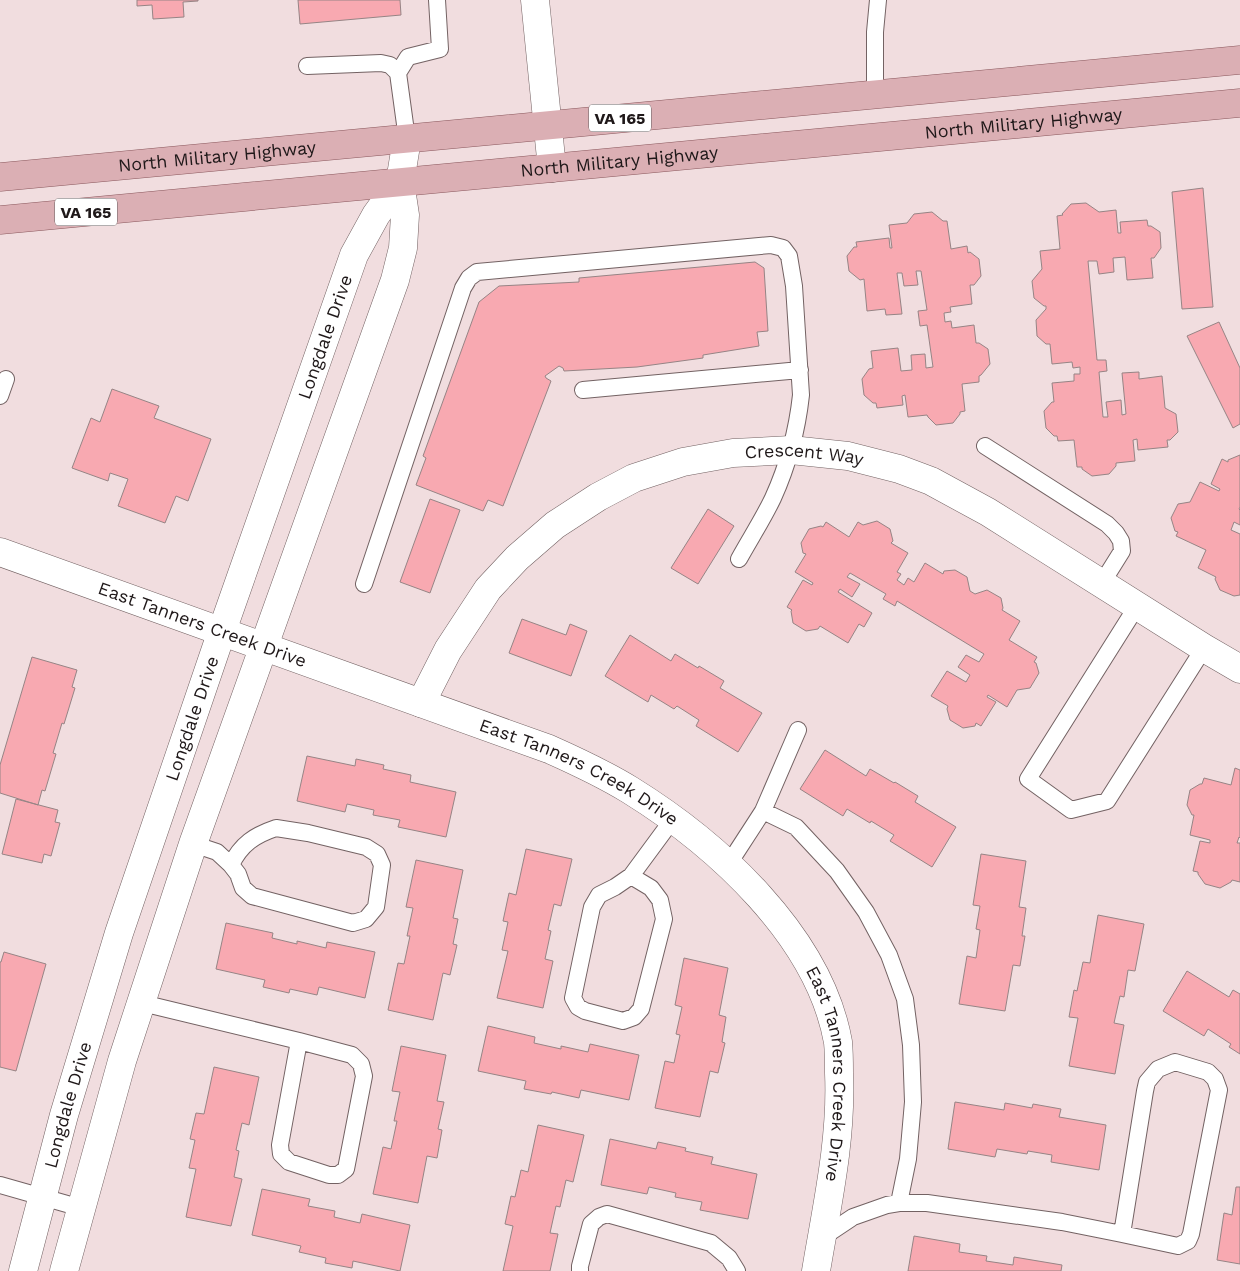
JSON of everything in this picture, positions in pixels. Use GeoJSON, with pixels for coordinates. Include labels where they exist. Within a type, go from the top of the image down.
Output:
{"type":"FeatureCollection","features":[{"type":"Feature","properties":{"kind":"main road","name":"North Military Highway"},"geometry":{"type":"LineString","coordinates":[[0,177],[1240,60]]}},
{"type":"Feature","properties":{"kind":"main road","name":"North Military Highway"},"geometry":{"type":"LineString","coordinates":[[0,220],[1240,103]]}},
{"type":"Feature","properties":{"kind":"street"},"geometry":{"type":"LineString","coordinates":[[534,0],[552,168]]}},
{"type":"Feature","properties":{"kind":"street","name":"Longdale Drive"},"geometry":{"type":"LineString","coordinates":[[64,1271],[122,1061],[193,844],[395,280],[403,248],[405,215],[400,182],[407,139]]}},
{"type":"Feature","properties":{"kind":"street","name":"Longdale Drive"},"geometry":{"type":"LineString","coordinates":[[23,1271],[64,1115],[119,933],[222,631],[354,255],[376,215],[400,182]]}},
{"type":"Feature","properties":{"kind":"street","name":"Crescent Way"},"geometry":{"type":"LineString","coordinates":[[421,703],[448,650],[488,590],[516,558],[555,525],[598,497],[634,478],[683,462],[733,453],[791,450],[848,456],[899,468],[931,481],[988,512],[1204,648],[1240,668]]}},
{"type":"Feature","properties":{"kind":"street","name":"East Tanners Creek Drive"},"geometry":{"type":"LineString","coordinates":[[0,552],[548,749],[572,759],[628,789],[691,832],[737,874],[777,917],[797,943],[818,979],[832,1018],[838,1044],[840,1097],[838,1140],[816,1271]]}},
{"type":"Feature","properties":{"kind":"lane"},"geometry":{"type":"LineString","coordinates":[[398,73],[408,57],[440,49],[437,0]]}},
{"type":"Feature","properties":{"kind":"lane"},"geometry":{"type":"LineString","coordinates":[[875,94],[875,32],[878,0]]}},
{"type":"Feature","properties":{"kind":"lane"},"geometry":{"type":"LineString","coordinates":[[307,66],[381,63],[390,65],[398,73],[407,139]]}},
{"type":"Feature","properties":{"kind":"lane"},"geometry":{"type":"LineString","coordinates":[[364,584],[463,288],[469,278],[476,272],[771,245],[783,248],[789,256],[794,286],[800,370],[800,412],[788,461],[772,500],[739,559]]}},
{"type":"Feature","properties":{"kind":"lane"},"geometry":{"type":"LineString","coordinates":[[583,390],[800,370]]}},
{"type":"Feature","properties":{"kind":"lane"},"geometry":{"type":"LineString","coordinates":[[0,396],[6,379]]}},
{"type":"Feature","properties":{"kind":"lane"},"geometry":{"type":"LineString","coordinates":[[985,446],[1108,524],[1116,533],[1121,541],[1122,551],[1102,583]]}},
{"type":"Feature","properties":{"kind":"lane"},"geometry":{"type":"LineString","coordinates":[[1138,606],[1028,779],[1072,810],[1107,801],[1204,648]]}},
{"type":"Feature","properties":{"kind":"lane"},"geometry":{"type":"LineString","coordinates":[[728,865],[763,811],[798,730]]}},
{"type":"Feature","properties":{"kind":"lane"},"geometry":{"type":"LineString","coordinates":[[763,811],[796,827],[837,872],[866,912],[889,954],[905,999],[911,1045],[913,1102],[908,1159],[899,1204]]}},
{"type":"Feature","properties":{"kind":"lane"},"geometry":{"type":"LineString","coordinates":[[631,876],[651,888],[660,900],[664,919],[641,1008],[634,1017],[623,1021],[578,1007],[573,998],[592,907],[599,895],[631,876],[673,819]]}},
{"type":"Feature","properties":{"kind":"lane"},"geometry":{"type":"LineString","coordinates":[[193,844],[217,852],[231,864],[238,874],[243,888],[252,896],[353,923],[366,919],[376,907],[382,865],[376,854],[366,847],[308,833],[276,828],[261,833],[245,845],[231,864]]}},
{"type":"Feature","properties":{"kind":"lane"},"geometry":{"type":"LineString","coordinates":[[142,1003],[299,1041],[352,1055],[361,1064],[364,1076],[346,1169],[338,1175],[329,1175],[289,1162],[281,1154],[280,1145],[299,1041]]}},
{"type":"Feature","properties":{"kind":"lane"},"geometry":{"type":"LineString","coordinates":[[820,1243],[829,1233],[853,1217],[886,1205],[927,1203],[1062,1222],[1178,1246],[1188,1241],[1191,1234],[1219,1090],[1215,1079],[1208,1072],[1175,1062],[1158,1069],[1148,1082],[1122,1234]]}},
{"type":"Feature","properties":{"kind":"lane"},"geometry":{"type":"LineString","coordinates":[[0,1185],[81,1208]]}},
{"type":"Feature","properties":{"kind":"lane"},"geometry":{"type":"LineString","coordinates":[[580,1271],[591,1224],[599,1217],[607,1214],[711,1243],[729,1258],[737,1271]]}},
{"type":"Feature","properties":{"kind":"building"},"geometry":{"type":"Polygon","coordinates":[[[137,0],[198,1],[183,2],[184,17],[153,19],[152,5],[137,6],[137,0]]]}},
{"type":"Feature","properties":{"kind":"building"},"geometry":{"type":"Polygon","coordinates":[[[298,0],[400,0],[401,15],[300,24],[298,0]]]}},
{"type":"Feature","properties":{"kind":"building"},"geometry":{"type":"Polygon","coordinates":[[[1203,188],[1213,307],[1182,309],[1172,192],[1203,188]]]}},
{"type":"Feature","properties":{"kind":"building"},"geometry":{"type":"Polygon","coordinates":[[[1086,203],[1099,212],[1116,210],[1118,233],[1121,233],[1120,222],[1147,220],[1148,226],[1160,232],[1161,248],[1154,258],[1151,258],[1153,278],[1127,280],[1125,257],[1113,258],[1114,272],[1099,274],[1097,261],[1088,261],[1097,360],[1106,360],[1107,371],[1099,372],[1103,417],[1108,417],[1106,402],[1121,400],[1122,415],[1126,414],[1122,373],[1139,372],[1139,379],[1162,376],[1165,408],[1176,414],[1178,432],[1170,440],[1167,440],[1168,447],[1138,450],[1137,439],[1133,440],[1135,461],[1116,463],[1116,466],[1109,474],[1092,476],[1082,467],[1077,467],[1074,440],[1058,441],[1057,436],[1054,436],[1046,428],[1044,411],[1054,402],[1052,383],[1074,381],[1074,374],[1080,374],[1080,367],[1073,368],[1072,362],[1052,364],[1050,344],[1046,344],[1037,336],[1036,320],[1046,309],[1046,306],[1034,298],[1032,281],[1042,269],[1040,251],[1060,249],[1057,216],[1063,215],[1071,204],[1086,203]]]}},
{"type":"Feature","properties":{"kind":"building"},"geometry":{"type":"Polygon","coordinates":[[[932,212],[943,221],[947,221],[951,249],[967,246],[968,253],[970,252],[979,259],[981,276],[974,285],[970,285],[972,304],[950,307],[951,312],[944,313],[945,322],[951,321],[952,328],[974,325],[976,343],[988,349],[990,364],[979,376],[979,382],[962,384],[965,411],[960,412],[953,423],[936,425],[927,415],[908,417],[905,395],[902,396],[903,405],[877,408],[876,403],[873,403],[864,395],[862,379],[869,369],[873,368],[871,351],[898,348],[901,371],[912,370],[911,355],[925,354],[926,368],[933,367],[927,325],[920,326],[918,311],[927,310],[921,271],[916,271],[918,285],[904,286],[902,273],[897,273],[902,314],[886,315],[885,309],[867,311],[864,279],[860,280],[849,271],[847,256],[854,247],[857,247],[856,242],[889,238],[890,248],[892,248],[889,225],[907,223],[914,214],[932,212]]]}},
{"type":"Feature","properties":{"kind":"building"},"geometry":{"type":"Polygon","coordinates":[[[755,262],[764,268],[768,331],[757,332],[759,346],[703,355],[703,358],[637,367],[564,371],[559,366],[545,376],[551,381],[503,506],[488,500],[483,511],[416,485],[426,458],[423,456],[479,302],[499,286],[579,282],[579,278],[755,262]]]}},
{"type":"Feature","properties":{"kind":"building"},"geometry":{"type":"Polygon","coordinates":[[[1219,322],[1240,368],[1240,424],[1233,428],[1187,336],[1219,322]]]}},
{"type":"Feature","properties":{"kind":"building"},"geometry":{"type":"Polygon","coordinates":[[[112,389],[159,406],[154,418],[211,439],[188,501],[176,496],[165,523],[118,506],[128,479],[110,473],[108,481],[72,468],[91,418],[100,422],[112,389]]]}},
{"type":"Feature","properties":{"kind":"building"},"geometry":{"type":"Polygon","coordinates":[[[1240,455],[1240,525],[1234,522],[1231,530],[1240,534],[1240,595],[1234,596],[1220,590],[1215,579],[1216,577],[1198,568],[1206,550],[1176,536],[1178,532],[1175,531],[1171,518],[1178,504],[1190,502],[1200,482],[1219,491],[1220,489],[1211,484],[1222,459],[1228,462],[1228,460],[1240,455]]]}},
{"type":"Feature","properties":{"kind":"building"},"geometry":{"type":"Polygon","coordinates":[[[430,499],[460,510],[430,593],[400,582],[430,499]]]}},
{"type":"Feature","properties":{"kind":"building"},"geometry":{"type":"Polygon","coordinates":[[[708,509],[734,526],[698,584],[671,568],[708,509]]]}},
{"type":"Feature","properties":{"kind":"building"},"geometry":{"type":"Polygon","coordinates":[[[877,521],[890,529],[893,541],[891,543],[908,553],[897,572],[901,574],[897,580],[904,585],[908,578],[914,582],[925,563],[943,574],[944,571],[955,570],[967,577],[970,591],[975,594],[987,590],[1001,598],[1002,610],[1020,621],[1009,640],[1037,657],[1034,662],[1039,673],[1030,688],[1017,690],[1007,707],[988,695],[987,697],[996,702],[981,726],[976,723],[975,726],[963,728],[950,720],[948,706],[931,696],[947,671],[966,682],[970,675],[958,667],[966,655],[979,662],[984,654],[897,601],[895,606],[883,599],[886,594],[850,573],[847,577],[860,584],[852,597],[840,589],[838,592],[872,613],[864,627],[859,624],[848,643],[820,626],[818,629],[806,631],[793,623],[792,610],[787,607],[803,580],[812,585],[813,583],[795,572],[806,554],[803,553],[801,543],[809,529],[823,527],[826,522],[849,537],[858,522],[863,525],[877,521]]]}},
{"type":"Feature","properties":{"kind":"building"},"geometry":{"type":"Polygon","coordinates":[[[522,619],[566,635],[570,624],[587,631],[571,676],[509,653],[522,619]]]}},
{"type":"Feature","properties":{"kind":"building"},"geometry":{"type":"Polygon","coordinates":[[[630,635],[671,661],[675,654],[698,668],[699,666],[724,681],[720,688],[762,713],[738,752],[696,726],[699,720],[677,706],[674,709],[651,695],[648,702],[605,676],[630,635]]]}},
{"type":"Feature","properties":{"kind":"building"},"geometry":{"type":"Polygon","coordinates":[[[32,657],[77,670],[72,687],[75,688],[53,753],[56,754],[45,791],[42,790],[38,805],[0,793],[0,765],[32,657]]]}},
{"type":"Feature","properties":{"kind":"building"},"geometry":{"type":"Polygon","coordinates":[[[825,750],[866,776],[870,769],[895,782],[918,796],[915,802],[956,827],[932,867],[890,841],[894,835],[871,821],[870,823],[847,809],[843,816],[800,789],[825,750]]]}},
{"type":"Feature","properties":{"kind":"building"},"geometry":{"type":"Polygon","coordinates":[[[307,756],[355,766],[356,759],[384,765],[383,769],[411,775],[410,782],[456,792],[446,837],[398,827],[400,820],[373,815],[374,810],[347,804],[345,812],[297,801],[307,756]]]}},
{"type":"Feature","properties":{"kind":"building"},"geometry":{"type":"Polygon","coordinates":[[[1235,768],[1240,770],[1240,838],[1237,843],[1240,843],[1240,882],[1232,880],[1220,888],[1205,884],[1198,872],[1193,871],[1200,841],[1210,843],[1210,840],[1190,835],[1194,815],[1192,815],[1187,805],[1190,790],[1202,784],[1204,778],[1231,785],[1235,768]]]}},
{"type":"Feature","properties":{"kind":"building"},"geometry":{"type":"Polygon","coordinates":[[[16,799],[58,810],[55,822],[60,823],[51,856],[44,854],[42,863],[2,854],[16,799]]]}},
{"type":"Feature","properties":{"kind":"building"},"geometry":{"type":"Polygon","coordinates":[[[526,849],[572,859],[561,906],[554,904],[548,930],[551,931],[545,959],[553,961],[543,1008],[497,998],[508,951],[502,950],[508,922],[503,921],[509,893],[516,895],[526,849]]]}},
{"type":"Feature","properties":{"kind":"building"},"geometry":{"type":"Polygon","coordinates":[[[981,854],[1026,861],[1019,907],[1026,908],[1022,936],[1025,936],[1020,966],[1013,965],[1005,1011],[959,1004],[967,956],[976,958],[980,930],[976,929],[980,906],[973,905],[981,854]]]}},
{"type":"Feature","properties":{"kind":"building"},"geometry":{"type":"Polygon","coordinates":[[[416,860],[463,870],[453,918],[458,919],[453,944],[457,945],[450,975],[443,973],[433,1020],[388,1010],[398,963],[404,964],[410,936],[407,936],[413,908],[406,907],[416,860]]]}},
{"type":"Feature","properties":{"kind":"building"},"geometry":{"type":"Polygon","coordinates":[[[1098,915],[1144,924],[1135,971],[1128,970],[1124,997],[1120,996],[1114,1023],[1124,1025],[1115,1074],[1069,1066],[1078,1018],[1069,1017],[1074,990],[1077,991],[1083,962],[1090,963],[1098,915]]]}},
{"type":"Feature","properties":{"kind":"building"},"geometry":{"type":"Polygon","coordinates":[[[226,923],[273,933],[272,938],[297,944],[297,941],[326,948],[327,942],[375,952],[365,998],[319,987],[317,995],[290,989],[289,993],[263,987],[265,980],[216,969],[226,923]]]}},
{"type":"Feature","properties":{"kind":"building"},"geometry":{"type":"Polygon","coordinates":[[[4,952],[46,964],[16,1071],[0,1067],[0,962],[4,952]]]}},
{"type":"Feature","properties":{"kind":"building"},"geometry":{"type":"Polygon","coordinates":[[[684,958],[728,968],[719,1015],[726,1017],[722,1042],[725,1043],[718,1073],[710,1071],[700,1117],[655,1108],[665,1061],[674,1063],[680,1035],[676,1034],[682,1007],[675,1005],[684,958]]]}},
{"type":"Feature","properties":{"kind":"building"},"geometry":{"type":"Polygon","coordinates":[[[1187,971],[1229,997],[1233,990],[1240,994],[1240,1054],[1229,1047],[1231,1044],[1208,1029],[1204,1036],[1163,1011],[1187,971]]]}},
{"type":"Feature","properties":{"kind":"building"},"geometry":{"type":"Polygon","coordinates":[[[488,1026],[535,1037],[534,1043],[561,1049],[561,1046],[588,1052],[590,1044],[639,1055],[629,1100],[581,1090],[579,1098],[552,1092],[551,1094],[524,1089],[526,1081],[478,1071],[488,1026]]]}},
{"type":"Feature","properties":{"kind":"building"},"geometry":{"type":"Polygon","coordinates":[[[401,1046],[446,1055],[437,1101],[444,1102],[438,1129],[442,1130],[437,1158],[427,1156],[418,1203],[373,1194],[383,1147],[391,1149],[397,1121],[394,1121],[400,1092],[392,1091],[401,1046]]]}},
{"type":"Feature","properties":{"kind":"building"},"geometry":{"type":"Polygon","coordinates":[[[214,1067],[259,1077],[249,1125],[242,1123],[236,1150],[239,1151],[234,1177],[242,1179],[231,1226],[186,1217],[196,1169],[189,1168],[195,1140],[190,1139],[196,1113],[204,1114],[214,1067]]]}},
{"type":"Feature","properties":{"kind":"building"},"geometry":{"type":"Polygon","coordinates":[[[955,1102],[1004,1110],[1005,1103],[1032,1108],[1033,1104],[1061,1109],[1059,1117],[1106,1125],[1099,1170],[1051,1162],[1052,1155],[1028,1151],[1027,1154],[997,1149],[995,1157],[948,1149],[955,1102]]]}},
{"type":"Feature","properties":{"kind":"building"},"geometry":{"type":"Polygon","coordinates":[[[538,1125],[584,1135],[573,1182],[566,1180],[560,1207],[556,1206],[550,1233],[558,1234],[550,1271],[503,1271],[513,1226],[505,1224],[511,1196],[515,1197],[521,1170],[528,1172],[538,1125]]]}},
{"type":"Feature","properties":{"kind":"building"},"geometry":{"type":"Polygon","coordinates":[[[610,1139],[656,1149],[658,1142],[686,1148],[685,1151],[713,1157],[711,1164],[757,1174],[748,1219],[700,1210],[702,1202],[675,1197],[676,1193],[649,1187],[647,1194],[601,1185],[610,1139]]]}},
{"type":"Feature","properties":{"kind":"building"},"geometry":{"type":"Polygon","coordinates":[[[1236,1187],[1240,1187],[1240,1264],[1217,1260],[1224,1213],[1232,1215],[1236,1187]]]}},
{"type":"Feature","properties":{"kind":"building"},"geometry":{"type":"Polygon","coordinates":[[[262,1189],[310,1199],[308,1206],[335,1211],[334,1217],[360,1223],[362,1214],[410,1225],[400,1271],[353,1261],[352,1268],[325,1263],[326,1258],[299,1252],[301,1246],[252,1235],[262,1189]]]}},
{"type":"Feature","properties":{"kind":"building"},"geometry":{"type":"Polygon","coordinates":[[[914,1236],[960,1244],[959,1252],[987,1256],[986,1261],[1013,1265],[1014,1257],[1062,1265],[1061,1271],[908,1271],[914,1236]]]}}]}
